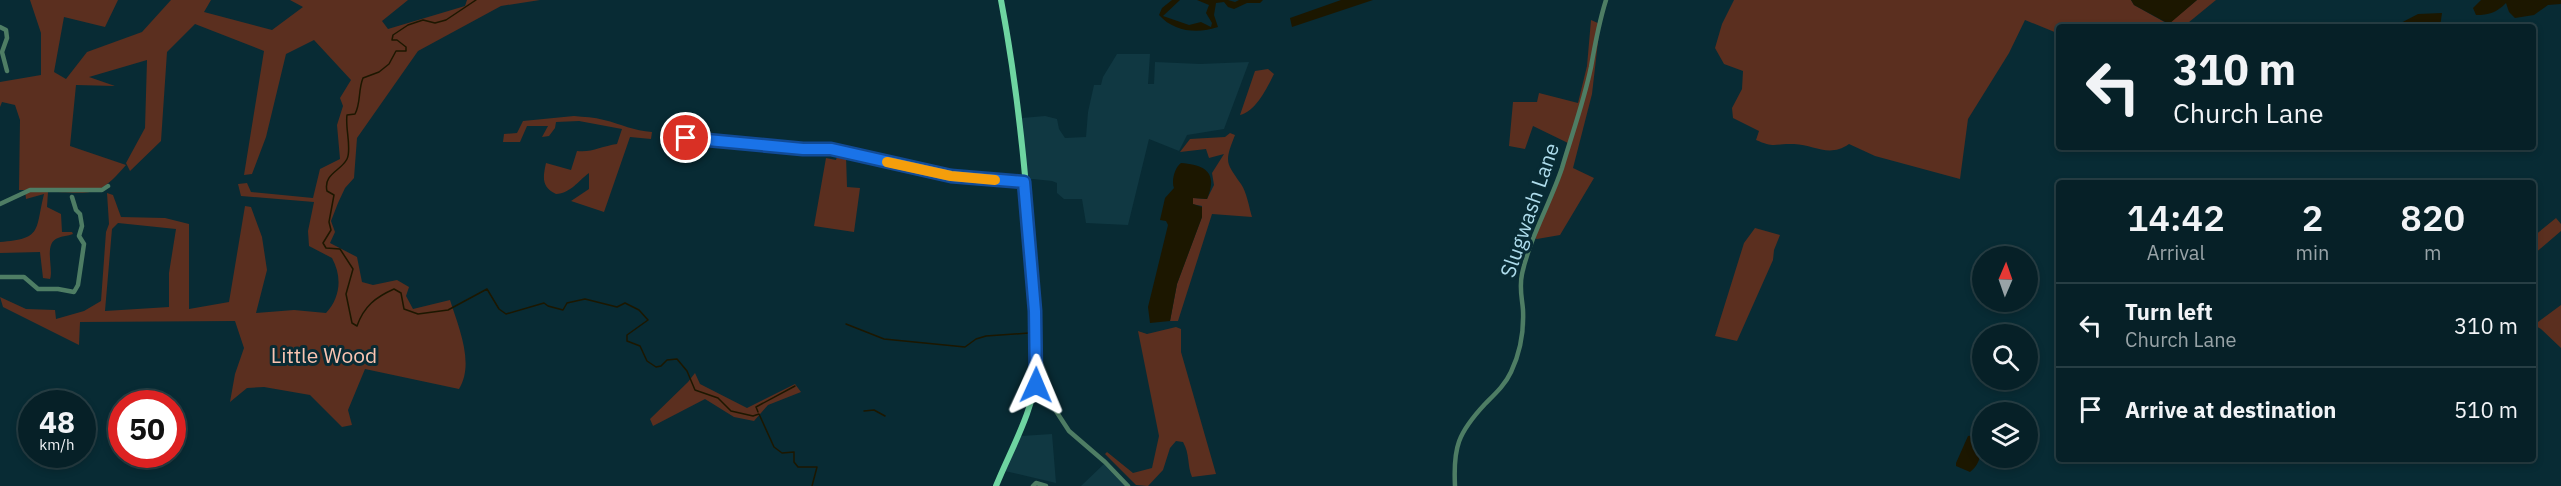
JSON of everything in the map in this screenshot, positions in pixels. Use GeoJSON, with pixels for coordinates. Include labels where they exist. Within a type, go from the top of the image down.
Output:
{"type":"FeatureCollection","features":[{"type":"Feature","properties":{"kind":"main road"},"geometry":{"type":"LineString","coordinates":[[996,486],[1036,385],[1035,311],[1024,182],[1017,107],[1001,0]]}},
{"type":"Feature","properties":{"kind":"street","name":"Slugwash Lane"},"geometry":{"type":"LineString","coordinates":[[1455,486],[1454,457],[1459,441],[1476,415],[1502,386],[1517,357],[1523,331],[1519,292],[1526,259],[1552,196],[1565,156],[1591,67],[1596,32],[1606,0]]}},
{"type":"Feature","properties":{"kind":"street"},"geometry":{"type":"LineString","coordinates":[[0,27],[6,30],[7,34],[2,52],[7,71]]}},
{"type":"Feature","properties":{"kind":"street"},"geometry":{"type":"LineString","coordinates":[[686,138],[803,149],[831,149],[951,176],[1024,182]]}},
{"type":"Feature","properties":{"kind":"street"},"geometry":{"type":"LineString","coordinates":[[0,204],[30,190],[102,190],[108,186]]}},
{"type":"Feature","properties":{"kind":"street"},"geometry":{"type":"LineString","coordinates":[[0,277],[24,277],[38,289],[74,292],[78,285],[84,244],[79,236],[82,226],[80,214],[76,210],[72,197]]}},
{"type":"Feature","properties":{"kind":"street"},"geometry":{"type":"LineString","coordinates":[[1036,385],[1041,388],[1069,431],[1106,462],[1128,486]]}},
{"type":"Feature","properties":{"kind":"street"},"geometry":{"type":"LineString","coordinates":[[1033,486],[1036,483],[1046,486]]}},
{"type":"Feature","properties":{"kind":"shaded area"},"geometry":{"type":"Polygon","coordinates":[[[1172,0],[1180,0],[1163,16],[1189,25],[1201,22],[1211,27],[1212,23],[1206,13],[1209,5],[1197,0],[1235,2],[1263,0],[1260,3],[1247,3],[1234,9],[1228,7],[1224,2],[1216,3],[1214,15],[1218,27],[1194,31],[1172,25],[1159,15],[1162,8],[1172,0]]]}},
{"type":"Feature","properties":{"kind":"shaded area"},"geometry":{"type":"Polygon","coordinates":[[[1341,0],[1373,0],[1292,27],[1290,18],[1341,0]]]}},
{"type":"Feature","properties":{"kind":"shaded area"},"geometry":{"type":"Polygon","coordinates":[[[2131,0],[2197,0],[2169,24],[2134,5],[2131,0]]]}},
{"type":"Feature","properties":{"kind":"shaded area"},"geometry":{"type":"Polygon","coordinates":[[[2481,0],[2561,0],[2561,4],[2548,5],[2534,15],[2515,18],[2509,12],[2506,3],[2492,13],[2476,15],[2473,8],[2481,0]]]}},
{"type":"Feature","properties":{"kind":"shaded area"},"geometry":{"type":"Polygon","coordinates":[[[2442,13],[2440,24],[2399,24],[2418,14],[2442,13]]]}},
{"type":"Feature","properties":{"kind":"shaded area"},"geometry":{"type":"Polygon","coordinates":[[[1117,54],[1150,54],[1148,84],[1154,84],[1155,62],[1200,64],[1249,62],[1224,129],[1187,135],[1179,151],[1149,139],[1128,225],[1086,223],[1082,199],[1064,199],[1057,193],[1057,183],[1052,181],[1033,179],[1024,181],[1022,118],[1045,116],[1057,119],[1059,129],[1065,138],[1086,137],[1088,112],[1094,85],[1101,85],[1103,77],[1117,54]]]}},
{"type":"Feature","properties":{"kind":"shaded area"},"geometry":{"type":"Polygon","coordinates":[[[1181,163],[1203,168],[1208,172],[1210,190],[1207,199],[1193,198],[1193,204],[1202,207],[1202,217],[1177,284],[1170,321],[1150,323],[1148,307],[1168,225],[1166,221],[1160,220],[1165,198],[1174,188],[1174,174],[1181,163]]]}},
{"type":"Feature","properties":{"kind":"shaded area"},"geometry":{"type":"Polygon","coordinates":[[[1052,434],[1056,483],[1005,471],[1021,436],[1052,434]]]}},
{"type":"Feature","properties":{"kind":"shaded area"},"geometry":{"type":"Polygon","coordinates":[[[1968,436],[1972,436],[1972,468],[1974,468],[1970,472],[1956,466],[1968,436]]]}},
{"type":"Feature","properties":{"kind":"shaded area"},"geometry":{"type":"Polygon","coordinates":[[[1104,464],[1125,486],[1081,486],[1104,464]]]}},
{"type":"Feature","properties":{"kind":"green space","name":"Little Wood"},"geometry":{"type":"Polygon","coordinates":[[[30,0],[118,0],[105,27],[64,17],[54,72],[66,79],[87,52],[142,32],[171,0],[211,0],[204,12],[272,30],[303,7],[290,0],[408,0],[382,21],[388,29],[465,6],[467,0],[540,0],[501,6],[418,51],[357,138],[354,178],[345,188],[331,221],[335,232],[330,243],[357,257],[362,282],[373,285],[397,280],[409,287],[406,296],[413,309],[450,300],[464,344],[464,379],[459,389],[365,369],[348,410],[352,425],[342,427],[310,395],[264,387],[247,388],[230,402],[235,374],[244,348],[235,321],[80,322],[79,345],[3,307],[0,297],[26,309],[55,310],[56,319],[84,311],[101,301],[106,232],[109,224],[107,193],[113,195],[121,217],[165,218],[189,224],[189,309],[229,302],[245,206],[251,207],[262,237],[267,270],[256,313],[294,310],[326,313],[335,300],[338,286],[337,272],[332,258],[309,246],[308,231],[314,202],[241,196],[238,184],[247,183],[251,192],[313,198],[320,169],[340,159],[337,125],[343,106],[340,98],[351,80],[314,40],[286,54],[266,137],[252,174],[244,175],[264,51],[195,24],[167,52],[161,141],[130,171],[126,163],[145,128],[147,60],[89,77],[115,86],[76,85],[70,146],[126,165],[107,184],[92,192],[48,192],[47,207],[61,214],[62,232],[73,234],[58,238],[51,245],[50,279],[43,278],[40,252],[0,253],[0,242],[24,238],[35,230],[44,194],[26,199],[25,190],[19,190],[20,120],[15,105],[2,102],[0,107],[0,82],[41,75],[41,33],[30,0]],[[118,223],[112,229],[105,311],[169,307],[169,273],[176,229],[118,223]]]}},
{"type":"Feature","properties":{"kind":"green space"},"geometry":{"type":"Polygon","coordinates":[[[1734,0],[2131,0],[2134,5],[2168,24],[2056,24],[2056,33],[2025,20],[2009,53],[1968,119],[1960,179],[1875,156],[1849,144],[1835,150],[1822,150],[1794,144],[1772,145],[1756,140],[1759,131],[1733,118],[1732,108],[1742,89],[1743,71],[1724,64],[1715,48],[1722,24],[1734,0]]]}},
{"type":"Feature","properties":{"kind":"green space"},"geometry":{"type":"Polygon","coordinates":[[[2197,0],[2216,0],[2187,24],[2168,24],[2197,0]]]}},
{"type":"Feature","properties":{"kind":"green space"},"geometry":{"type":"Polygon","coordinates":[[[1591,20],[1600,24],[1592,94],[1573,168],[1594,178],[1560,235],[1537,239],[1534,238],[1552,196],[1568,143],[1533,126],[1525,149],[1509,146],[1513,102],[1537,102],[1539,93],[1578,103],[1587,66],[1591,20]]]}},
{"type":"Feature","properties":{"kind":"green space"},"geometry":{"type":"Polygon","coordinates":[[[1268,69],[1274,74],[1264,92],[1251,109],[1240,115],[1255,71],[1268,69]]]}},
{"type":"Feature","properties":{"kind":"green space"},"geometry":{"type":"Polygon","coordinates":[[[574,116],[600,119],[652,132],[651,139],[630,137],[604,212],[571,201],[589,189],[589,173],[570,189],[556,194],[545,185],[546,163],[571,170],[577,151],[617,144],[622,129],[579,121],[556,122],[549,136],[542,137],[548,126],[527,126],[520,142],[503,142],[504,134],[517,133],[523,121],[574,116]]]}},
{"type":"Feature","properties":{"kind":"green space"},"geometry":{"type":"Polygon","coordinates":[[[1230,133],[1235,135],[1228,162],[1245,192],[1252,217],[1212,214],[1178,321],[1170,321],[1177,284],[1202,217],[1202,206],[1192,204],[1193,198],[1207,199],[1214,185],[1212,173],[1224,154],[1209,158],[1206,149],[1180,152],[1190,139],[1225,137],[1230,133]]]}},
{"type":"Feature","properties":{"kind":"green space"},"geometry":{"type":"Polygon","coordinates":[[[838,153],[846,156],[847,187],[860,188],[854,232],[814,226],[826,158],[836,160],[838,153]]]}},
{"type":"Feature","properties":{"kind":"green space"},"geometry":{"type":"Polygon","coordinates":[[[2556,218],[2561,224],[2561,231],[2536,252],[2536,234],[2556,218]]]}},
{"type":"Feature","properties":{"kind":"green space"},"geometry":{"type":"Polygon","coordinates":[[[1755,228],[1780,235],[1773,260],[1737,341],[1715,336],[1744,243],[1755,228]]]}},
{"type":"Feature","properties":{"kind":"green space"},"geometry":{"type":"Polygon","coordinates":[[[2561,305],[2561,348],[2536,326],[2536,324],[2561,305]]]}},
{"type":"Feature","properties":{"kind":"green space"},"geometry":{"type":"Polygon","coordinates":[[[1176,327],[1181,329],[1181,352],[1216,474],[1192,477],[1185,446],[1183,442],[1176,441],[1170,448],[1163,470],[1148,486],[1136,485],[1105,454],[1107,452],[1133,473],[1152,468],[1159,436],[1138,331],[1147,334],[1176,327]]]}},
{"type":"Feature","properties":{"kind":"green space"},"geometry":{"type":"Polygon","coordinates":[[[695,373],[700,384],[747,408],[795,384],[801,392],[768,405],[754,421],[734,417],[705,399],[653,426],[650,419],[695,373]]]}},
{"type":"Feature","properties":{"kind":"waterway"},"geometry":{"type":"LineString","coordinates":[[476,0],[446,20],[435,23],[423,20],[408,25],[393,35],[392,40],[397,40],[406,47],[406,51],[396,51],[389,64],[379,72],[363,78],[357,110],[355,114],[347,115],[348,155],[326,185],[327,191],[334,195],[329,222],[331,230],[323,243],[326,248],[340,249],[353,269],[346,294],[352,323],[357,326],[371,303],[394,289],[401,293],[404,309],[418,314],[448,310],[487,289],[499,309],[506,314],[544,303],[563,310],[567,303],[585,299],[617,307],[625,303],[639,310],[648,320],[627,335],[627,341],[640,346],[647,361],[656,367],[661,366],[667,360],[677,359],[687,371],[695,390],[718,398],[731,411],[753,416],[759,414],[774,447],[782,453],[794,452],[794,462],[798,467],[817,467],[812,486]]}},
{"type":"Feature","properties":{"kind":"waterway"},"geometry":{"type":"LineString","coordinates":[[846,324],[884,339],[965,347],[976,339],[986,336],[1029,333]]}},
{"type":"Feature","properties":{"kind":"waterway"},"geometry":{"type":"LineString","coordinates":[[758,412],[756,407],[795,386]]}},
{"type":"Feature","properties":{"kind":"waterway"},"geometry":{"type":"LineString","coordinates":[[864,411],[874,410],[885,416]]}},
{"type":"Feature","properties":{"kind":"slow traffic"},"geometry":{"type":"LineString","coordinates":[[887,162],[951,176],[995,180]]}},
{"type":"Feature","properties":{"kind":"route"},"geometry":{"type":"LineString","coordinates":[[686,138],[803,149],[831,149],[951,176],[1024,182],[1035,311],[1036,385]]}}]}
